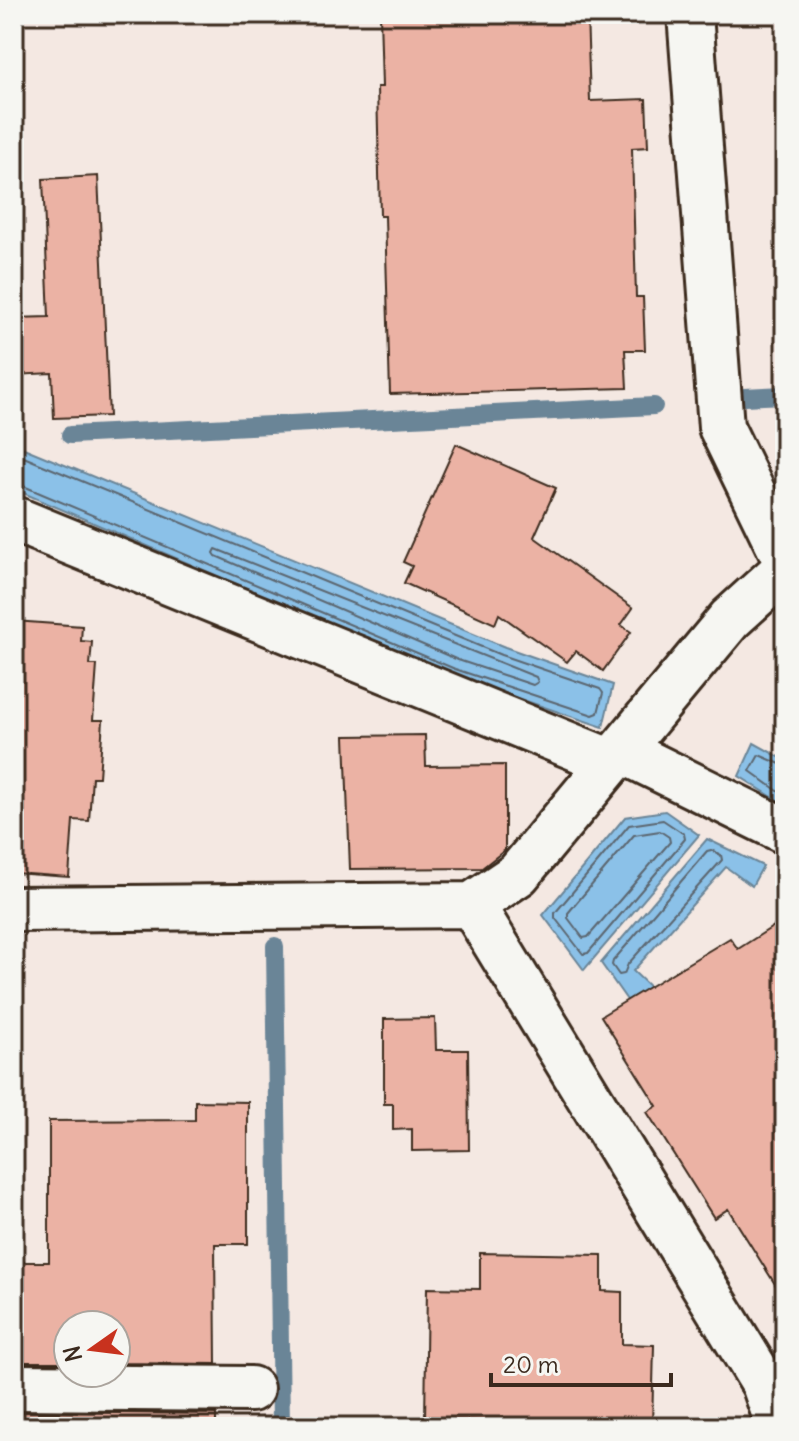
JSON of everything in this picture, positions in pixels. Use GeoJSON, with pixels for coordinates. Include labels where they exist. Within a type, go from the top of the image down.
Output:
{"type":"FeatureCollection","features":[{"type":"Feature","properties":{"kind":"street"},"geometry":{"type":"LineString","coordinates":[[690,14],[721,427],[785,559]]}},
{"type":"Feature","properties":{"kind":"street"},"geometry":{"type":"LineString","coordinates":[[14,519],[616,756],[785,831]]}},
{"type":"Feature","properties":{"kind":"street"},"geometry":{"type":"LineString","coordinates":[[14,909],[472,905],[518,874],[730,619],[785,569]]}},
{"type":"Feature","properties":{"kind":"street"},"geometry":{"type":"LineString","coordinates":[[472,905],[764,1384],[779,1427]]}},
{"type":"Feature","properties":{"kind":"street"},"geometry":{"type":"LineString","coordinates":[[14,1387],[251,1389]]}},
{"type":"Feature","properties":{"kind":"water"},"geometry":{"type":"Polygon","coordinates":[[[14,444],[505,647],[613,685],[603,727],[452,676],[14,489],[14,444]]]}},
{"type":"Feature","properties":{"kind":"water"},"geometry":{"type":"Polygon","coordinates":[[[754,743],[785,760],[785,805],[739,776],[754,743]]]}},
{"type":"Feature","properties":{"kind":"water"},"geometry":{"type":"Polygon","coordinates":[[[665,811],[699,835],[584,970],[543,915],[625,817],[665,811]]]}},
{"type":"Feature","properties":{"kind":"water"},"geometry":{"type":"Polygon","coordinates":[[[707,839],[763,866],[752,886],[726,867],[633,971],[652,989],[629,1003],[601,963],[707,839]]]}},
{"type":"Feature","properties":{"kind":"building"},"geometry":{"type":"Polygon","coordinates":[[[380,14],[587,14],[590,101],[646,99],[648,147],[632,148],[636,297],[643,297],[645,350],[625,350],[627,388],[390,394],[385,216],[380,216],[377,87],[382,87],[380,14]]]}},
{"type":"Feature","properties":{"kind":"building"},"geometry":{"type":"Polygon","coordinates":[[[98,176],[109,416],[54,418],[52,373],[14,375],[14,318],[49,317],[43,179],[98,176]]]}},
{"type":"Feature","properties":{"kind":"building"},"geometry":{"type":"Polygon","coordinates":[[[456,444],[556,488],[534,537],[633,608],[621,625],[631,632],[603,671],[576,651],[567,662],[499,614],[495,624],[404,583],[412,566],[403,562],[456,444]]]}},
{"type":"Feature","properties":{"kind":"building"},"geometry":{"type":"Polygon","coordinates":[[[14,621],[82,626],[81,641],[92,642],[90,665],[97,665],[93,720],[103,720],[99,777],[92,777],[89,821],[73,820],[69,877],[14,873],[14,621]]]}},
{"type":"Feature","properties":{"kind":"building"},"geometry":{"type":"Polygon","coordinates":[[[425,735],[426,766],[505,765],[505,850],[482,868],[350,869],[345,736],[425,735]]]}},
{"type":"Feature","properties":{"kind":"building"},"geometry":{"type":"Polygon","coordinates":[[[785,919],[785,1300],[728,1209],[714,1218],[647,1112],[657,1106],[601,1016],[730,938],[738,949],[785,919]]]}},
{"type":"Feature","properties":{"kind":"building"},"geometry":{"type":"Polygon","coordinates":[[[435,1018],[436,1050],[468,1050],[469,1150],[412,1151],[412,1129],[393,1130],[393,1104],[384,1104],[384,1019],[435,1018]]]}},
{"type":"Feature","properties":{"kind":"building"},"geometry":{"type":"Polygon","coordinates":[[[195,1101],[248,1102],[248,1244],[215,1244],[216,1364],[132,1363],[132,1309],[52,1309],[52,1362],[18,1362],[18,1262],[49,1262],[49,1121],[195,1120],[195,1101]]]}},
{"type":"Feature","properties":{"kind":"building"},"geometry":{"type":"Polygon","coordinates":[[[480,1253],[602,1255],[602,1291],[622,1292],[622,1344],[654,1345],[652,1427],[553,1427],[553,1421],[425,1419],[427,1288],[480,1289],[480,1253]]]}},
{"type":"Feature","properties":{"kind":"building"},"geometry":{"type":"Polygon","coordinates":[[[17,1412],[216,1414],[216,1427],[17,1427],[17,1412]]]}},
{"type":"Feature","properties":{"kind":"waterway"},"geometry":{"type":"LineString","coordinates":[[745,397],[785,395]]}},
{"type":"Feature","properties":{"kind":"waterway"},"geometry":{"type":"LineString","coordinates":[[70,435],[654,406]]}},
{"type":"Feature","properties":{"kind":"waterway"},"geometry":{"type":"LineString","coordinates":[[275,946],[281,1427]]}}]}
